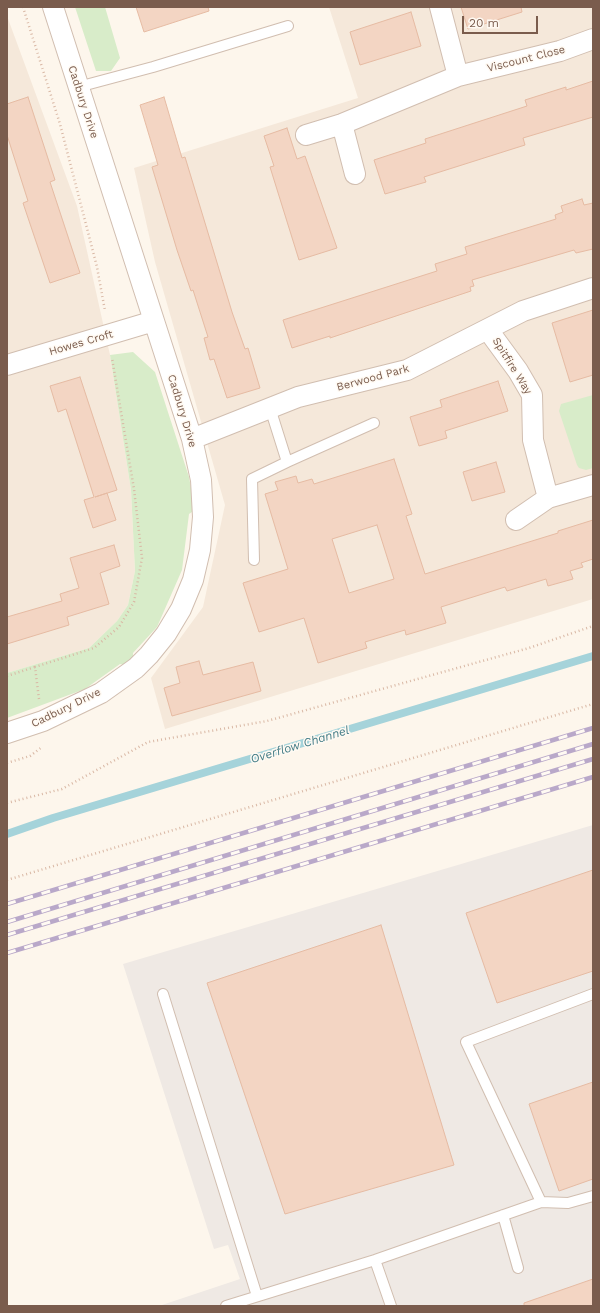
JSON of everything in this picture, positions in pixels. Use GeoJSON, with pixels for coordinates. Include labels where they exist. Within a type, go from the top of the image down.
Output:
{"type":"FeatureCollection","features":[{"type":"Feature","properties":{"kind":"street","name":"Cadbury Drive"},"geometry":{"type":"LineString","coordinates":[[7,733],[43,721],[101,693],[136,668],[166,634],[182,609],[193,580],[200,550],[203,517],[201,480],[192,439],[52,7]]}},
{"type":"Feature","properties":{"kind":"street"},"geometry":{"type":"LineString","coordinates":[[440,7],[458,76]]}},
{"type":"Feature","properties":{"kind":"street","name":"Viscount Close"},"geometry":{"type":"LineString","coordinates":[[306,135],[342,124],[458,76],[560,51],[593,39]]}},
{"type":"Feature","properties":{"kind":"street"},"geometry":{"type":"LineString","coordinates":[[342,124],[355,174]]}},
{"type":"Feature","properties":{"kind":"street","name":"Berwood Park"},"geometry":{"type":"LineString","coordinates":[[192,439],[298,397],[407,370],[523,311],[593,288]]}},
{"type":"Feature","properties":{"kind":"street","name":"Howes Croft"},"geometry":{"type":"LineString","coordinates":[[7,365],[154,321]]}},
{"type":"Feature","properties":{"kind":"street","name":"Spitfire Way"},"geometry":{"type":"LineString","coordinates":[[488,330],[518,371],[532,395],[532,440],[548,498]]}},
{"type":"Feature","properties":{"kind":"street"},"geometry":{"type":"LineString","coordinates":[[516,520],[548,498],[593,485]]}},
{"type":"Feature","properties":{"kind":"lane"},"geometry":{"type":"LineString","coordinates":[[78,87],[153,67],[288,26]]}},
{"type":"Feature","properties":{"kind":"lane"},"geometry":{"type":"LineString","coordinates":[[270,408],[287,462]]}},
{"type":"Feature","properties":{"kind":"lane"},"geometry":{"type":"LineString","coordinates":[[254,560],[252,479],[374,423]]}},
{"type":"Feature","properties":{"kind":"lane"},"geometry":{"type":"LineString","coordinates":[[163,994],[257,1296]]}},
{"type":"Feature","properties":{"kind":"lane"},"geometry":{"type":"LineString","coordinates":[[540,1202],[466,1042],[593,994]]}},
{"type":"Feature","properties":{"kind":"lane"},"geometry":{"type":"LineString","coordinates":[[226,1306],[375,1260],[540,1202],[568,1204],[593,1196]]}},
{"type":"Feature","properties":{"kind":"lane"},"geometry":{"type":"LineString","coordinates":[[503,1215],[518,1268]]}},
{"type":"Feature","properties":{"kind":"lane"},"geometry":{"type":"LineString","coordinates":[[375,1260],[391,1306]]}},
{"type":"Feature","properties":{"kind":"path"},"geometry":{"type":"LineString","coordinates":[[7,676],[94,648],[119,627],[134,602],[142,558],[134,489],[98,266],[60,124],[23,7]]}},
{"type":"Feature","properties":{"kind":"path"},"geometry":{"type":"LineString","coordinates":[[7,803],[62,789],[148,742],[267,721],[529,648],[593,626]]}},
{"type":"Feature","properties":{"kind":"path"},"geometry":{"type":"LineString","coordinates":[[7,763],[30,756],[44,745],[50,734],[43,721],[35,667]]}},
{"type":"Feature","properties":{"kind":"path"},"geometry":{"type":"LineString","coordinates":[[7,880],[593,704]]}},
{"type":"Feature","properties":{"kind":"shaded area"},"geometry":{"type":"Polygon","coordinates":[[[329,7],[593,7],[593,599],[165,729],[151,678],[203,607],[225,505],[155,262],[134,168],[358,98],[329,7]]]}},
{"type":"Feature","properties":{"kind":"shaded area"},"geometry":{"type":"Polygon","coordinates":[[[7,16],[77,206],[110,355],[131,490],[135,571],[128,605],[117,621],[89,648],[7,673],[7,16]]]}},
{"type":"Feature","properties":{"kind":"shaded area"},"geometry":{"type":"Polygon","coordinates":[[[593,825],[593,1306],[159,1306],[240,1279],[228,1245],[214,1249],[123,964],[593,825]]]}},
{"type":"Feature","properties":{"kind":"green space"},"geometry":{"type":"Polygon","coordinates":[[[75,7],[105,7],[120,58],[111,71],[96,71],[75,7]]]}},
{"type":"Feature","properties":{"kind":"green space"},"geometry":{"type":"Polygon","coordinates":[[[133,352],[155,372],[189,477],[195,510],[189,514],[182,570],[157,627],[133,653],[133,664],[128,666],[120,664],[85,689],[7,718],[7,673],[89,648],[117,621],[128,605],[135,571],[131,490],[110,355],[133,352]]]}},
{"type":"Feature","properties":{"kind":"green space"},"geometry":{"type":"Polygon","coordinates":[[[593,395],[593,468],[586,470],[579,468],[577,465],[559,411],[561,404],[593,395]]]}},
{"type":"Feature","properties":{"kind":"building"},"geometry":{"type":"Polygon","coordinates":[[[136,7],[208,7],[209,11],[144,32],[136,7]]]}},
{"type":"Feature","properties":{"kind":"building"},"geometry":{"type":"Polygon","coordinates":[[[461,7],[521,7],[522,12],[468,29],[461,7]]]}},
{"type":"Feature","properties":{"kind":"building"},"geometry":{"type":"Polygon","coordinates":[[[411,12],[421,46],[360,65],[350,32],[411,12]]]}},
{"type":"Feature","properties":{"kind":"building"},"geometry":{"type":"Polygon","coordinates":[[[593,81],[593,117],[523,138],[525,145],[424,177],[426,182],[385,194],[374,160],[426,143],[425,139],[527,106],[525,100],[566,87],[566,90],[593,81]]]}},
{"type":"Feature","properties":{"kind":"building"},"geometry":{"type":"Polygon","coordinates":[[[28,97],[55,180],[50,182],[80,273],[50,283],[23,203],[28,201],[7,135],[7,104],[28,97]]]}},
{"type":"Feature","properties":{"kind":"building"},"geometry":{"type":"Polygon","coordinates":[[[164,97],[182,158],[185,157],[232,312],[245,349],[248,348],[260,388],[227,398],[214,359],[210,360],[204,338],[208,337],[193,290],[191,291],[177,250],[152,167],[158,165],[140,105],[164,97]]]}},
{"type":"Feature","properties":{"kind":"building"},"geometry":{"type":"Polygon","coordinates":[[[287,128],[297,159],[305,156],[337,248],[299,260],[270,167],[274,166],[264,136],[287,128]]]}},
{"type":"Feature","properties":{"kind":"building"},"geometry":{"type":"Polygon","coordinates":[[[582,199],[584,205],[593,203],[593,249],[576,253],[574,250],[472,280],[474,286],[470,287],[471,291],[330,338],[330,336],[292,348],[283,320],[437,271],[435,264],[467,254],[465,247],[556,219],[555,215],[563,212],[561,206],[582,199]]]}},
{"type":"Feature","properties":{"kind":"building"},"geometry":{"type":"Polygon","coordinates":[[[593,310],[593,375],[570,382],[552,323],[593,310]]]}},
{"type":"Feature","properties":{"kind":"building"},"geometry":{"type":"Polygon","coordinates":[[[80,377],[117,490],[107,493],[116,520],[93,528],[84,500],[94,497],[66,409],[58,412],[50,386],[80,377]]]}},
{"type":"Feature","properties":{"kind":"building"},"geometry":{"type":"Polygon","coordinates":[[[498,381],[508,411],[445,431],[447,438],[419,446],[410,417],[442,407],[440,400],[498,381]]]}},
{"type":"Feature","properties":{"kind":"building"},"geometry":{"type":"Polygon","coordinates":[[[394,459],[412,514],[406,516],[425,574],[558,533],[558,531],[593,520],[593,559],[581,563],[583,567],[570,571],[573,579],[548,586],[546,579],[507,591],[505,587],[441,607],[446,623],[406,635],[405,630],[365,642],[367,648],[318,663],[304,618],[259,632],[243,583],[288,569],[265,494],[278,490],[275,482],[296,476],[298,483],[312,479],[314,484],[394,459]],[[377,525],[332,539],[349,593],[394,579],[377,525]]]}},
{"type":"Feature","properties":{"kind":"building"},"geometry":{"type":"Polygon","coordinates":[[[496,462],[505,492],[472,501],[463,472],[496,462]]]}},
{"type":"Feature","properties":{"kind":"building"},"geometry":{"type":"Polygon","coordinates":[[[114,545],[120,566],[100,573],[109,604],[67,617],[69,625],[7,644],[7,617],[62,601],[60,594],[79,588],[70,558],[114,545]]]}},
{"type":"Feature","properties":{"kind":"building"},"geometry":{"type":"Polygon","coordinates":[[[199,661],[203,675],[253,662],[261,691],[172,716],[164,688],[180,683],[176,667],[199,661]]]}},
{"type":"Feature","properties":{"kind":"building"},"geometry":{"type":"Polygon","coordinates":[[[593,870],[593,971],[497,1003],[466,913],[593,870]]]}},
{"type":"Feature","properties":{"kind":"building"},"geometry":{"type":"Polygon","coordinates":[[[381,925],[454,1165],[285,1214],[207,983],[381,925]]]}},
{"type":"Feature","properties":{"kind":"building"},"geometry":{"type":"Polygon","coordinates":[[[593,1082],[593,1179],[559,1191],[529,1104],[593,1082]]]}},
{"type":"Feature","properties":{"kind":"building"},"geometry":{"type":"Polygon","coordinates":[[[593,1279],[593,1306],[524,1306],[524,1303],[593,1279]]]}},
{"type":"Feature","properties":{"kind":"waterway","name":"Overflow Channel"},"geometry":{"type":"LineString","coordinates":[[7,834],[53,818],[593,656]]}},
{"type":"Feature","properties":{"kind":"railway"},"geometry":{"type":"LineString","coordinates":[[7,904],[593,728]]}},
{"type":"Feature","properties":{"kind":"railway"},"geometry":{"type":"LineString","coordinates":[[7,922],[593,744]]}},
{"type":"Feature","properties":{"kind":"railway"},"geometry":{"type":"LineString","coordinates":[[7,935],[593,759]]}},
{"type":"Feature","properties":{"kind":"railway"},"geometry":{"type":"LineString","coordinates":[[7,953],[593,777]]}}]}
